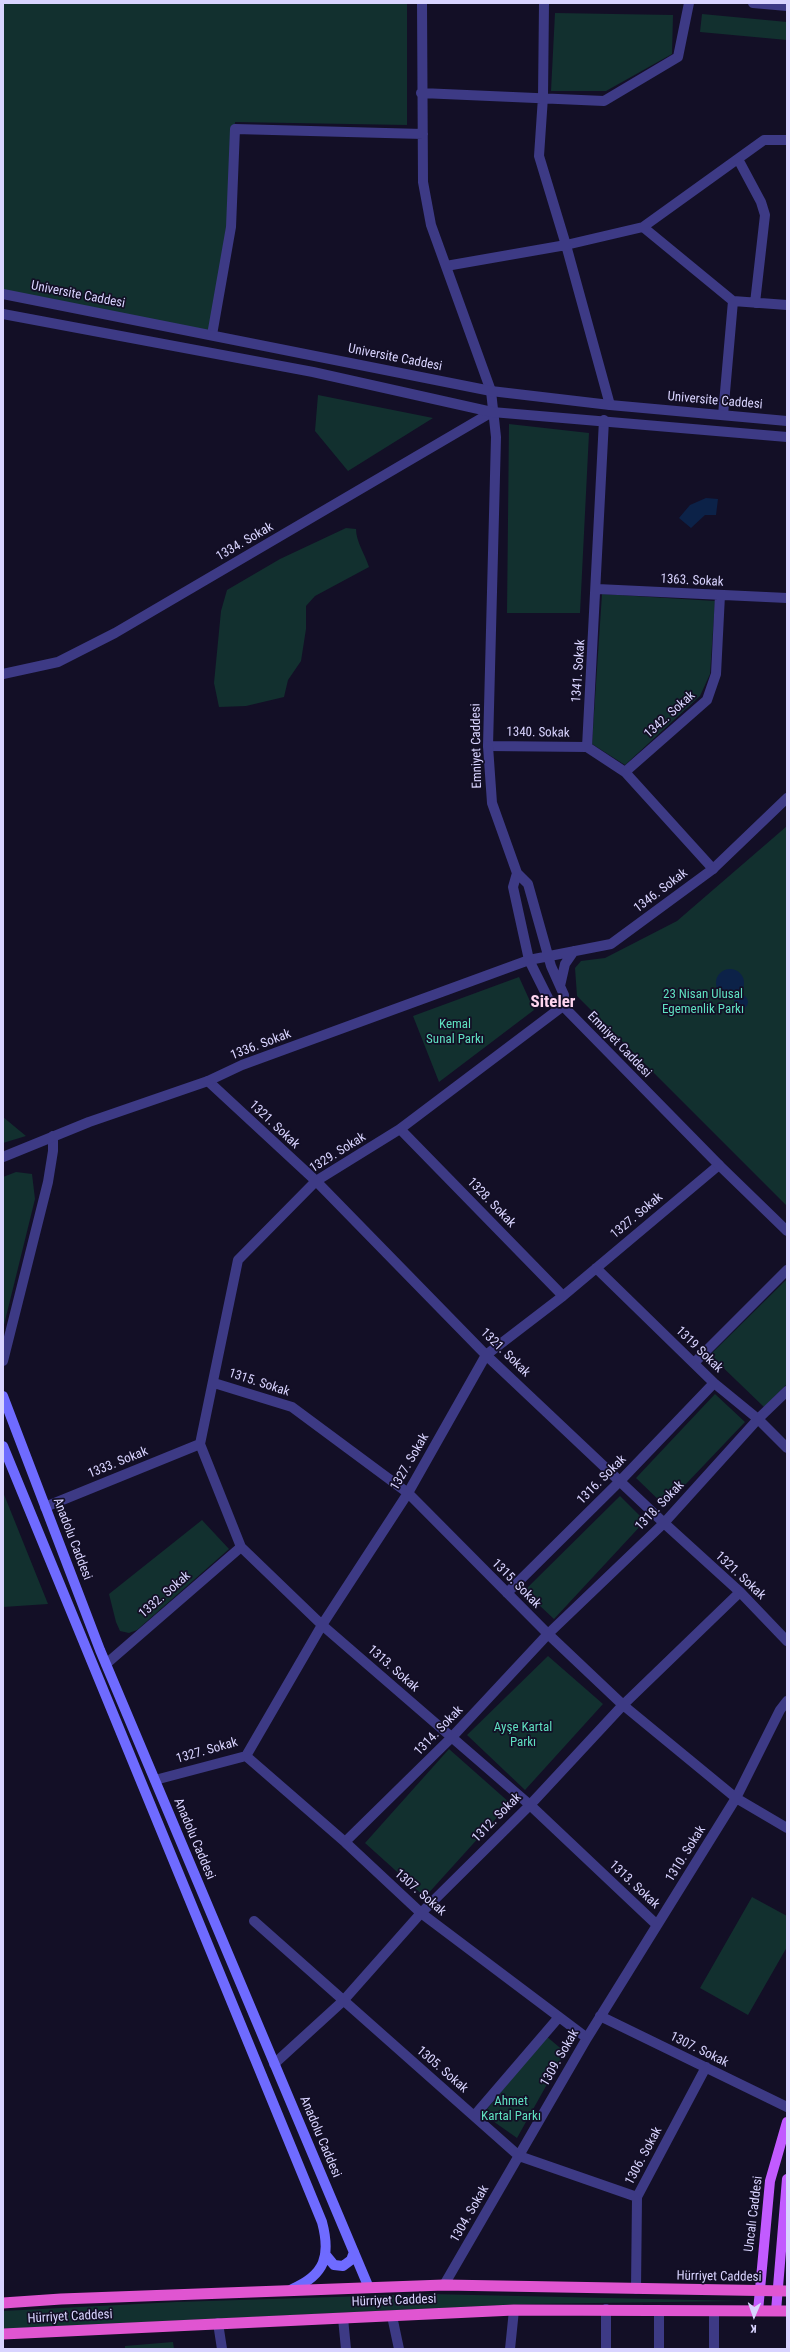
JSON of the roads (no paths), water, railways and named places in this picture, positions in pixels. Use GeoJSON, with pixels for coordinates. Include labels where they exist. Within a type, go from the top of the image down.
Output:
{"type":"FeatureCollection","features":[{"type":"Feature","properties":{"kind":"highway","name":"Hürriyet Caddesi"},"geometry":{"type":"LineString","coordinates":[[3,2303],[61,2299],[444,2285],[782,2291]]}},
{"type":"Feature","properties":{"kind":"highway","name":"Hürriyet Caddesi"},"geometry":{"type":"LineString","coordinates":[[3,2334],[514,2310],[606,2309],[787,2311]]}},
{"type":"Feature","properties":{"kind":"main road","name":"Anadolu Caddesi"},"geometry":{"type":"LineString","coordinates":[[3,1396],[106,1664],[369,2288]]}},
{"type":"Feature","properties":{"kind":"main road","name":"Anadolu Caddesi"},"geometry":{"type":"LineString","coordinates":[[3,1446],[322,2222],[327,2241],[325,2261],[316,2275],[308,2283],[288,2291]]}},
{"type":"Feature","properties":{"kind":"main road","name":"Uncalı Caddesi"},"geometry":{"type":"LineString","coordinates":[[758,2311],[770,2181],[787,2122]]}},
{"type":"Feature","properties":{"kind":"main road","name":"Uncalı Caddesi"},"geometry":{"type":"LineString","coordinates":[[776,2311],[782,2291],[787,2179]]}},
{"type":"Feature","properties":{"kind":"main road"},"geometry":{"type":"LineString","coordinates":[[325,2254],[334,2265],[343,2266],[351,2260],[354,2252]]}},
{"type":"Feature","properties":{"kind":"street","name":"Emniyet Caddesi"},"geometry":{"type":"LineString","coordinates":[[422,3],[421,93],[424,199],[431,225],[491,390],[492,412],[496,437],[488,746],[492,803],[517,873],[513,886],[528,960],[549,1000],[563,1006],[718,1165],[787,1231]]}},
{"type":"Feature","properties":{"kind":"street"},"geometry":{"type":"LineString","coordinates":[[544,3],[543,97],[539,156],[566,245],[610,405]]}},
{"type":"Feature","properties":{"kind":"street"},"geometry":{"type":"LineString","coordinates":[[421,93],[543,97],[604,101],[678,58],[689,3]]}},
{"type":"Feature","properties":{"kind":"street"},"geometry":{"type":"LineString","coordinates":[[753,3],[787,6]]}},
{"type":"Feature","properties":{"kind":"street"},"geometry":{"type":"LineString","coordinates":[[212,335],[231,227],[235,129],[423,134]]}},
{"type":"Feature","properties":{"kind":"street"},"geometry":{"type":"LineString","coordinates":[[446,266],[566,245],[644,227],[764,140],[787,140]]}},
{"type":"Feature","properties":{"kind":"street"},"geometry":{"type":"LineString","coordinates":[[738,159],[761,202],[765,215],[755,302]]}},
{"type":"Feature","properties":{"kind":"street"},"geometry":{"type":"LineString","coordinates":[[644,227],[733,301],[787,305]]}},
{"type":"Feature","properties":{"kind":"street","name":"Universite Caddesi"},"geometry":{"type":"LineString","coordinates":[[3,294],[491,390],[610,405],[787,421]]}},
{"type":"Feature","properties":{"kind":"street"},"geometry":{"type":"LineString","coordinates":[[722,415],[733,301]]}},
{"type":"Feature","properties":{"kind":"street"},"geometry":{"type":"LineString","coordinates":[[3,314],[313,372],[492,412],[604,420],[787,437]]}},
{"type":"Feature","properties":{"kind":"street","name":"1334. Sokak"},"geometry":{"type":"LineString","coordinates":[[3,674],[58,662],[115,632],[492,412]]}},
{"type":"Feature","properties":{"kind":"street","name":"1341. Sokak"},"geometry":{"type":"LineString","coordinates":[[587,747],[597,589],[604,420]]}},
{"type":"Feature","properties":{"kind":"street","name":"1363. Sokak"},"geometry":{"type":"LineString","coordinates":[[597,589],[787,598]]}},
{"type":"Feature","properties":{"kind":"street","name":"1342. Sokak"},"geometry":{"type":"LineString","coordinates":[[625,772],[707,700],[716,674],[720,595]]}},
{"type":"Feature","properties":{"kind":"street","name":"1340. Sokak"},"geometry":{"type":"LineString","coordinates":[[488,746],[587,747]]}},
{"type":"Feature","properties":{"kind":"street"},"geometry":{"type":"LineString","coordinates":[[587,747],[625,772],[713,869]]}},
{"type":"Feature","properties":{"kind":"street","name":"1346. Sokak"},"geometry":{"type":"LineString","coordinates":[[528,960],[611,944],[713,869],[787,798]]}},
{"type":"Feature","properties":{"kind":"street"},"geometry":{"type":"LineString","coordinates":[[517,873],[528,884],[548,956],[564,995],[563,1006]]}},
{"type":"Feature","properties":{"kind":"street"},"geometry":{"type":"LineString","coordinates":[[560,986],[566,964],[574,952]]}},
{"type":"Feature","properties":{"kind":"street","name":"1336. Sokak"},"geometry":{"type":"LineString","coordinates":[[3,1157],[53,1136],[208,1081],[242,1065],[528,960]]}},
{"type":"Feature","properties":{"kind":"street","name":"1329. Sokak"},"geometry":{"type":"LineString","coordinates":[[214,1383],[238,1260],[316,1181],[400,1130],[563,1006]]}},
{"type":"Feature","properties":{"kind":"street","name":"1321. Sokak"},"geometry":{"type":"LineString","coordinates":[[208,1081],[316,1181],[486,1355],[621,1480],[664,1523],[740,1592],[787,1641]]}},
{"type":"Feature","properties":{"kind":"street","name":"1328. Sokak"},"geometry":{"type":"LineString","coordinates":[[400,1130],[563,1296]]}},
{"type":"Feature","properties":{"kind":"street"},"geometry":{"type":"LineString","coordinates":[[3,1361],[48,1182],[53,1151],[53,1136]]}},
{"type":"Feature","properties":{"kind":"street","name":"1327. Sokak"},"geometry":{"type":"LineString","coordinates":[[155,1780],[246,1756],[322,1625],[408,1493],[486,1355],[563,1296],[718,1165]]}},
{"type":"Feature","properties":{"kind":"street","name":"1319 Sokak"},"geometry":{"type":"LineString","coordinates":[[596,1268],[714,1383],[758,1419],[787,1448]]}},
{"type":"Feature","properties":{"kind":"street"},"geometry":{"type":"LineString","coordinates":[[694,1363],[787,1270]]}},
{"type":"Feature","properties":{"kind":"street"},"geometry":{"type":"LineString","coordinates":[[200,1444],[214,1383]]}},
{"type":"Feature","properties":{"kind":"street","name":"1315. Sokak"},"geometry":{"type":"LineString","coordinates":[[214,1383],[292,1408],[408,1493],[548,1634],[623,1705],[736,1798],[787,1828]]}},
{"type":"Feature","properties":{"kind":"street","name":"1316. Sokak"},"geometry":{"type":"LineString","coordinates":[[507,1593],[621,1480],[714,1383]]}},
{"type":"Feature","properties":{"kind":"street","name":"1318. Sokak"},"geometry":{"type":"LineString","coordinates":[[548,1634],[664,1523],[758,1419],[787,1391]]}},
{"type":"Feature","properties":{"kind":"street","name":"1333. Sokak"},"geometry":{"type":"LineString","coordinates":[[45,1507],[200,1444]]}},
{"type":"Feature","properties":{"kind":"street","name":"1313. Sokak"},"geometry":{"type":"LineString","coordinates":[[200,1444],[241,1546],[322,1625],[530,1805],[658,1925]]}},
{"type":"Feature","properties":{"kind":"street","name":"1332. Sokak"},"geometry":{"type":"LineString","coordinates":[[106,1664],[241,1546]]}},
{"type":"Feature","properties":{"kind":"street","name":"1312. Sokak"},"geometry":{"type":"LineString","coordinates":[[274,2064],[343,2001],[421,1913],[530,1805],[623,1705],[740,1592]]}},
{"type":"Feature","properties":{"kind":"street","name":"1314. Sokak"},"geometry":{"type":"LineString","coordinates":[[345,1842],[452,1737],[548,1634]]}},
{"type":"Feature","properties":{"kind":"street","name":"1310. Sokak"},"geometry":{"type":"LineString","coordinates":[[600,2016],[736,1798],[783,1712],[787,1701]]}},
{"type":"Feature","properties":{"kind":"street","name":"1307. Sokak"},"geometry":{"type":"LineString","coordinates":[[246,1756],[345,1842],[421,1913],[587,2038]]}},
{"type":"Feature","properties":{"kind":"street","name":"1305. Sokak"},"geometry":{"type":"LineString","coordinates":[[254,1921],[519,2156],[637,2197]]}},
{"type":"Feature","properties":{"kind":"street","name":"1307. Sokak"},"geometry":{"type":"LineString","coordinates":[[600,2016],[787,2106]]}},
{"type":"Feature","properties":{"kind":"street","name":"1309. Sokak"},"geometry":{"type":"LineString","coordinates":[[519,2156],[600,2016]]}},
{"type":"Feature","properties":{"kind":"street"},"geometry":{"type":"LineString","coordinates":[[474,2116],[559,2017]]}},
{"type":"Feature","properties":{"kind":"street","name":"1306. Sokak"},"geometry":{"type":"LineString","coordinates":[[636,2289],[637,2197],[706,2067]]}},
{"type":"Feature","properties":{"kind":"street","name":"1304. Sokak"},"geometry":{"type":"LineString","coordinates":[[444,2285],[519,2156]]}},
{"type":"Feature","properties":{"kind":"street"},"geometry":{"type":"LineString","coordinates":[[606,2309],[606,2349]]}},
{"type":"Feature","properties":{"kind":"street"},"geometry":{"type":"LineString","coordinates":[[510,2349],[514,2310]]}},
{"type":"Feature","properties":{"kind":"street"},"geometry":{"type":"LineString","coordinates":[[659,2310],[659,2349]]}},
{"type":"Feature","properties":{"kind":"street"},"geometry":{"type":"LineString","coordinates":[[714,2311],[714,2349]]}},
{"type":"Feature","properties":{"kind":"street"},"geometry":{"type":"LineString","coordinates":[[392,2316],[399,2349]]}},
{"type":"Feature","properties":{"kind":"street"},"geometry":{"type":"LineString","coordinates":[[343,2318],[346,2349]]}},
{"type":"Feature","properties":{"kind":"street"},"geometry":{"type":"LineString","coordinates":[[218,2323],[222,2349]]}},
{"type":"Feature","properties":{"kind":"water"},"geometry":{"type":"Polygon","coordinates":[[[706,498],[718,499],[716,515],[705,515],[691,528],[679,518],[690,505],[706,498]]]}},
{"type":"Feature","properties":{"kind":"water"},"geometry":{"type":"Polygon","coordinates":[[[730,969],[740,973],[744,983],[740,993],[730,997],[720,993],[716,983],[720,973],[730,969]]]}},
{"type":"Feature","properties":{"kind":"water"},"geometry":{"type":"Polygon","coordinates":[[[741,995],[746,997],[748,1002],[746,1007],[741,1009],[736,1007],[734,1002],[736,997],[741,995]]]}},
{"type":"Feature","properties":{"kind":"district","name":"Siteler"},"geometry":{"type":"Point","coordinates":[553,1003]}},
{"type":"Feature","properties":{"kind":"park label","name":"23 Nisan Ulusal Egemenlik Parkı"},"geometry":{"type":"Point","coordinates":[703,1002]}},
{"type":"Feature","properties":{"kind":"park label","name":"Kemal Sunal Parkı"},"geometry":{"type":"Point","coordinates":[455,1032]}},
{"type":"Feature","properties":{"kind":"park label","name":"Ayşe Kartal Parkı"},"geometry":{"type":"Point","coordinates":[523,1736]}},
{"type":"Feature","properties":{"kind":"park label","name":"Ahmet Kartal Parkı"},"geometry":{"type":"Point","coordinates":[511,2110]}}]}
